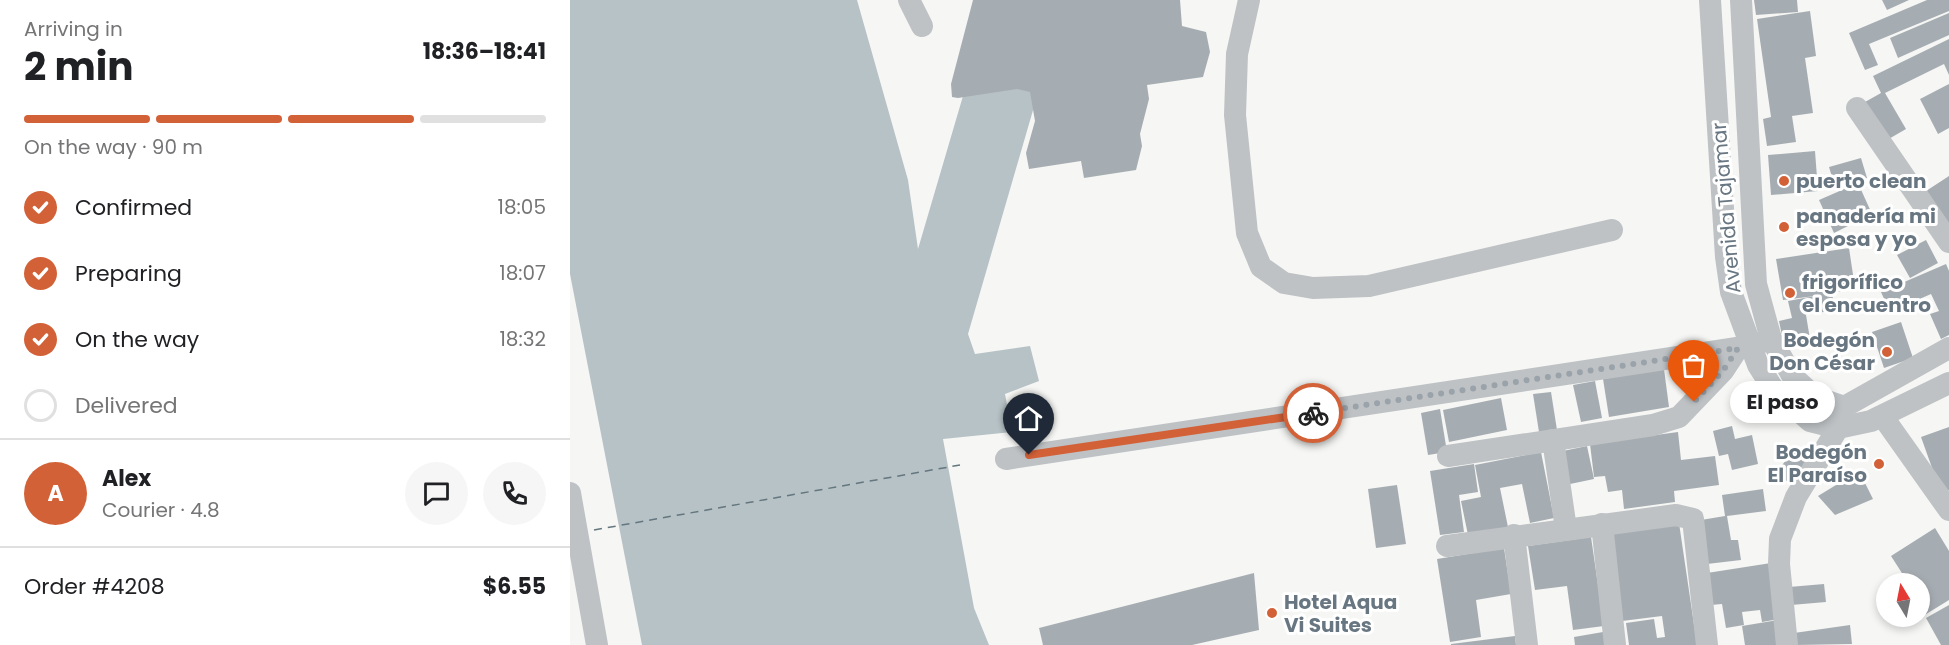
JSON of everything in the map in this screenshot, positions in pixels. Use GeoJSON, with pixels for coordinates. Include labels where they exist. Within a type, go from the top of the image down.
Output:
{"type":"FeatureCollection","features":[{"type":"Feature","properties":{"kind":"street"},"geometry":{"type":"LineString","coordinates":[[909,0],[922,26]]}},
{"type":"Feature","properties":{"kind":"street"},"geometry":{"type":"LineString","coordinates":[[1249,0],[1237,54],[1235,115],[1247,233],[1262,267],[1284,283],[1313,288],[1369,286],[1612,230]]}},
{"type":"Feature","properties":{"kind":"street","name":"Avenida Tajamar"},"geometry":{"type":"LineString","coordinates":[[1710,0],[1726,257],[1731,292],[1753,344],[1758,365],[1772,387],[1810,421],[1883,417],[1949,383]]}},
{"type":"Feature","properties":{"kind":"street","name":"Avenida Tajamar"},"geometry":{"type":"LineString","coordinates":[[1740,0],[1756,284],[1753,344]]}},
{"type":"Feature","properties":{"kind":"street"},"geometry":{"type":"LineString","coordinates":[[1857,108],[1949,242]]}},
{"type":"Feature","properties":{"kind":"street"},"geometry":{"type":"LineString","coordinates":[[1448,456],[1653,425],[1679,417],[1723,371],[1753,344]]}},
{"type":"Feature","properties":{"kind":"street"},"geometry":{"type":"LineString","coordinates":[[1006,459],[1753,344]]}},
{"type":"Feature","properties":{"kind":"street"},"geometry":{"type":"LineString","coordinates":[[1787,645],[1779,564],[1780,539],[1796,497],[1841,418],[1949,348]]}},
{"type":"Feature","properties":{"kind":"street"},"geometry":{"type":"LineString","coordinates":[[1883,417],[1949,510]]}},
{"type":"Feature","properties":{"kind":"street"},"geometry":{"type":"LineString","coordinates":[[1553,440],[1566,529]]}},
{"type":"Feature","properties":{"kind":"street"},"geometry":{"type":"LineString","coordinates":[[570,493],[597,645]]}},
{"type":"Feature","properties":{"kind":"street"},"geometry":{"type":"LineString","coordinates":[[1447,546],[1514,535],[1676,515],[1693,519],[1707,645]]}},
{"type":"Feature","properties":{"kind":"street"},"geometry":{"type":"LineString","coordinates":[[1602,524],[1615,645]]}},
{"type":"Feature","properties":{"kind":"street"},"geometry":{"type":"LineString","coordinates":[[1514,535],[1527,645]]}},
{"type":"Feature","properties":{"kind":"shaded area"},"geometry":{"type":"Polygon","coordinates":[[[570,0],[857,0],[908,180],[918,249],[968,79],[1065,0],[968,334],[975,354],[1030,346],[1039,381],[1005,394],[1012,432],[943,439],[974,608],[989,645],[642,645],[570,274],[570,0]]]}},
{"type":"Feature","properties":{"kind":"building"},"geometry":{"type":"Polygon","coordinates":[[[973,0],[1180,0],[1182,26],[1206,32],[1210,52],[1203,77],[1147,85],[1149,99],[1140,134],[1142,146],[1136,170],[1084,178],[1081,161],[1029,169],[1026,153],[1035,121],[1030,92],[1017,89],[952,97],[951,84],[973,0]]]}},
{"type":"Feature","properties":{"kind":"building"},"geometry":{"type":"Polygon","coordinates":[[[1754,0],[1797,0],[1798,12],[1756,15],[1754,0]]]}},
{"type":"Feature","properties":{"kind":"building"},"geometry":{"type":"Polygon","coordinates":[[[1882,0],[1909,0],[1887,10],[1882,0]]]}},
{"type":"Feature","properties":{"kind":"building"},"geometry":{"type":"Polygon","coordinates":[[[1927,0],[1949,0],[1949,11],[1869,44],[1878,65],[1865,70],[1849,33],[1927,0]]]}},
{"type":"Feature","properties":{"kind":"building"},"geometry":{"type":"Polygon","coordinates":[[[1810,11],[1816,56],[1805,58],[1813,113],[1792,116],[1796,142],[1767,146],[1763,119],[1771,117],[1757,19],[1810,11]]]}},
{"type":"Feature","properties":{"kind":"building"},"geometry":{"type":"Polygon","coordinates":[[[1949,13],[1949,35],[1898,58],[1890,38],[1949,13]]]}},
{"type":"Feature","properties":{"kind":"building"},"geometry":{"type":"Polygon","coordinates":[[[1949,39],[1949,75],[1944,64],[1885,93],[1906,129],[1887,140],[1865,102],[1881,93],[1873,76],[1949,39]]]}},
{"type":"Feature","properties":{"kind":"building"},"geometry":{"type":"Polygon","coordinates":[[[1949,84],[1949,128],[1938,134],[1920,99],[1949,84]]]}},
{"type":"Feature","properties":{"kind":"building"},"geometry":{"type":"Polygon","coordinates":[[[1815,151],[1818,191],[1771,195],[1768,155],[1815,151]]]}},
{"type":"Feature","properties":{"kind":"building"},"geometry":{"type":"Polygon","coordinates":[[[1861,158],[1867,178],[1835,187],[1829,167],[1861,158]]]}},
{"type":"Feature","properties":{"kind":"building"},"geometry":{"type":"Polygon","coordinates":[[[1949,176],[1949,232],[1923,193],[1949,176]]]}},
{"type":"Feature","properties":{"kind":"building"},"geometry":{"type":"Polygon","coordinates":[[[1858,183],[1872,214],[1834,233],[1819,200],[1858,183]]]}},
{"type":"Feature","properties":{"kind":"building"},"geometry":{"type":"Polygon","coordinates":[[[1926,240],[1938,263],[1910,278],[1897,255],[1926,240]]]}},
{"type":"Feature","properties":{"kind":"building"},"geometry":{"type":"Polygon","coordinates":[[[1849,248],[1855,288],[1832,293],[1835,310],[1806,315],[1811,345],[1785,350],[1779,321],[1792,318],[1788,301],[1815,296],[1783,300],[1776,259],[1849,248]]]}},
{"type":"Feature","properties":{"kind":"building"},"geometry":{"type":"Polygon","coordinates":[[[1946,264],[1949,271],[1949,335],[1941,339],[1930,314],[1939,311],[1931,294],[1890,312],[1881,292],[1946,264]]]}},
{"type":"Feature","properties":{"kind":"building"},"geometry":{"type":"Polygon","coordinates":[[[1901,322],[1913,358],[1884,368],[1872,332],[1901,322]]]}},
{"type":"Feature","properties":{"kind":"building"},"geometry":{"type":"Polygon","coordinates":[[[1664,369],[1669,407],[1609,417],[1603,379],[1664,369]]]}},
{"type":"Feature","properties":{"kind":"building"},"geometry":{"type":"Polygon","coordinates":[[[1595,381],[1602,418],[1581,422],[1573,385],[1595,381]]]}},
{"type":"Feature","properties":{"kind":"building"},"geometry":{"type":"Polygon","coordinates":[[[1551,392],[1557,430],[1539,432],[1533,394],[1551,392]]]}},
{"type":"Feature","properties":{"kind":"building"},"geometry":{"type":"Polygon","coordinates":[[[1501,398],[1507,430],[1449,442],[1443,410],[1501,398]]]}},
{"type":"Feature","properties":{"kind":"building"},"geometry":{"type":"Polygon","coordinates":[[[1440,409],[1447,452],[1428,455],[1421,413],[1440,409]]]}},
{"type":"Feature","properties":{"kind":"building"},"geometry":{"type":"Polygon","coordinates":[[[1732,426],[1735,439],[1752,435],[1758,464],[1732,470],[1728,454],[1719,456],[1713,431],[1732,426]]]}},
{"type":"Feature","properties":{"kind":"building"},"geometry":{"type":"Polygon","coordinates":[[[1949,427],[1949,490],[1941,493],[1921,437],[1949,427]]]}},
{"type":"Feature","properties":{"kind":"building"},"geometry":{"type":"Polygon","coordinates":[[[1678,432],[1681,460],[1715,456],[1719,485],[1674,491],[1675,502],[1624,509],[1622,490],[1608,492],[1605,476],[1594,477],[1590,444],[1678,432]]]}},
{"type":"Feature","properties":{"kind":"building"},"geometry":{"type":"Polygon","coordinates":[[[1587,446],[1594,479],[1570,484],[1563,451],[1587,446]]]}},
{"type":"Feature","properties":{"kind":"building"},"geometry":{"type":"Polygon","coordinates":[[[1796,447],[1815,461],[1795,487],[1776,473],[1796,447]]]}},
{"type":"Feature","properties":{"kind":"building"},"geometry":{"type":"Polygon","coordinates":[[[1541,452],[1554,518],[1530,523],[1522,484],[1500,488],[1508,527],[1468,535],[1461,501],[1481,497],[1475,465],[1541,452]]]}},
{"type":"Feature","properties":{"kind":"building"},"geometry":{"type":"Polygon","coordinates":[[[1474,464],[1478,492],[1459,495],[1464,532],[1440,535],[1430,471],[1474,464]]]}},
{"type":"Feature","properties":{"kind":"building"},"geometry":{"type":"Polygon","coordinates":[[[1859,471],[1873,499],[1835,515],[1818,496],[1859,471]]]}},
{"type":"Feature","properties":{"kind":"building"},"geometry":{"type":"Polygon","coordinates":[[[1397,485],[1406,544],[1376,548],[1368,489],[1397,485]]]}},
{"type":"Feature","properties":{"kind":"building"},"geometry":{"type":"Polygon","coordinates":[[[1763,489],[1766,511],[1727,516],[1731,540],[1738,540],[1741,560],[1707,564],[1701,520],[1725,516],[1722,495],[1763,489]]]}},
{"type":"Feature","properties":{"kind":"building"},"geometry":{"type":"Polygon","coordinates":[[[1679,523],[1697,645],[1629,645],[1626,623],[1654,619],[1657,638],[1665,637],[1662,616],[1622,621],[1610,533],[1679,523]]]}},
{"type":"Feature","properties":{"kind":"building"},"geometry":{"type":"Polygon","coordinates":[[[1935,528],[1949,551],[1949,600],[1930,612],[1930,573],[1902,573],[1891,556],[1935,528]]]}},
{"type":"Feature","properties":{"kind":"building"},"geometry":{"type":"Polygon","coordinates":[[[1591,537],[1604,626],[1573,630],[1567,586],[1535,590],[1528,546],[1591,537]]]}},
{"type":"Feature","properties":{"kind":"building"},"geometry":{"type":"Polygon","coordinates":[[[1504,548],[1511,594],[1476,600],[1481,637],[1450,642],[1437,559],[1504,548]]]}},
{"type":"Feature","properties":{"kind":"building"},"geometry":{"type":"Polygon","coordinates":[[[1771,563],[1779,619],[1762,622],[1760,610],[1742,612],[1744,625],[1726,628],[1722,604],[1711,605],[1707,573],[1771,563]]]}},
{"type":"Feature","properties":{"kind":"building"},"geometry":{"type":"Polygon","coordinates":[[[1254,573],[1259,630],[1192,645],[1043,645],[1039,628],[1254,573]]]}},
{"type":"Feature","properties":{"kind":"building"},"geometry":{"type":"Polygon","coordinates":[[[1824,584],[1826,602],[1791,605],[1789,587],[1824,584]]]}},
{"type":"Feature","properties":{"kind":"building"},"geometry":{"type":"Polygon","coordinates":[[[1949,605],[1949,645],[1941,645],[1930,625],[1930,616],[1949,605]]]}},
{"type":"Feature","properties":{"kind":"building"},"geometry":{"type":"Polygon","coordinates":[[[1778,620],[1782,645],[1745,645],[1742,626],[1778,620]]]}},
{"type":"Feature","properties":{"kind":"building"},"geometry":{"type":"Polygon","coordinates":[[[1850,625],[1852,644],[1796,645],[1794,633],[1850,625]]]}},
{"type":"Feature","properties":{"kind":"building"},"geometry":{"type":"Polygon","coordinates":[[[1603,632],[1605,645],[1575,645],[1574,637],[1603,632]]]}},
{"type":"Feature","properties":{"kind":"building"},"geometry":{"type":"Polygon","coordinates":[[[1515,636],[1516,645],[1451,645],[1451,644],[1515,636]]]}},
{"type":"Feature","properties":{"kind":"ferry route"},"geometry":{"type":"LineString","coordinates":[[594,530],[960,465]]}},
{"type":"Feature","properties":{"kind":"way so far"},"geometry":{"type":"LineString","coordinates":[[1313,413],[1738,348],[1723,371],[1694,402]]}},
{"type":"Feature","properties":{"kind":"place","name":"puerto clean"},"geometry":{"type":"Point","coordinates":[1784,181]}},
{"type":"Feature","properties":{"kind":"place","name":"panadería mi esposa y yo"},"geometry":{"type":"Point","coordinates":[1784,227]}},
{"type":"Feature","properties":{"kind":"place","name":"frigorífico el encuentro"},"geometry":{"type":"Point","coordinates":[1790,293]}},
{"type":"Feature","properties":{"kind":"place","name":"Bodegón Don César"},"geometry":{"type":"Point","coordinates":[1887,352]}},
{"type":"Feature","properties":{"kind":"place","name":"El paso"},"geometry":{"type":"Point","coordinates":[1694,402]}},
{"type":"Feature","properties":{"kind":"place","name":"Bodegón El Paraíso"},"geometry":{"type":"Point","coordinates":[1879,464]}},
{"type":"Feature","properties":{"kind":"place","name":"Hotel Aqua Vi Suites"},"geometry":{"type":"Point","coordinates":[1272,613]}},
{"type":"Feature","properties":{"kind":"route"},"geometry":{"type":"LineString","coordinates":[[1029,455],[1313,413]]}}]}
